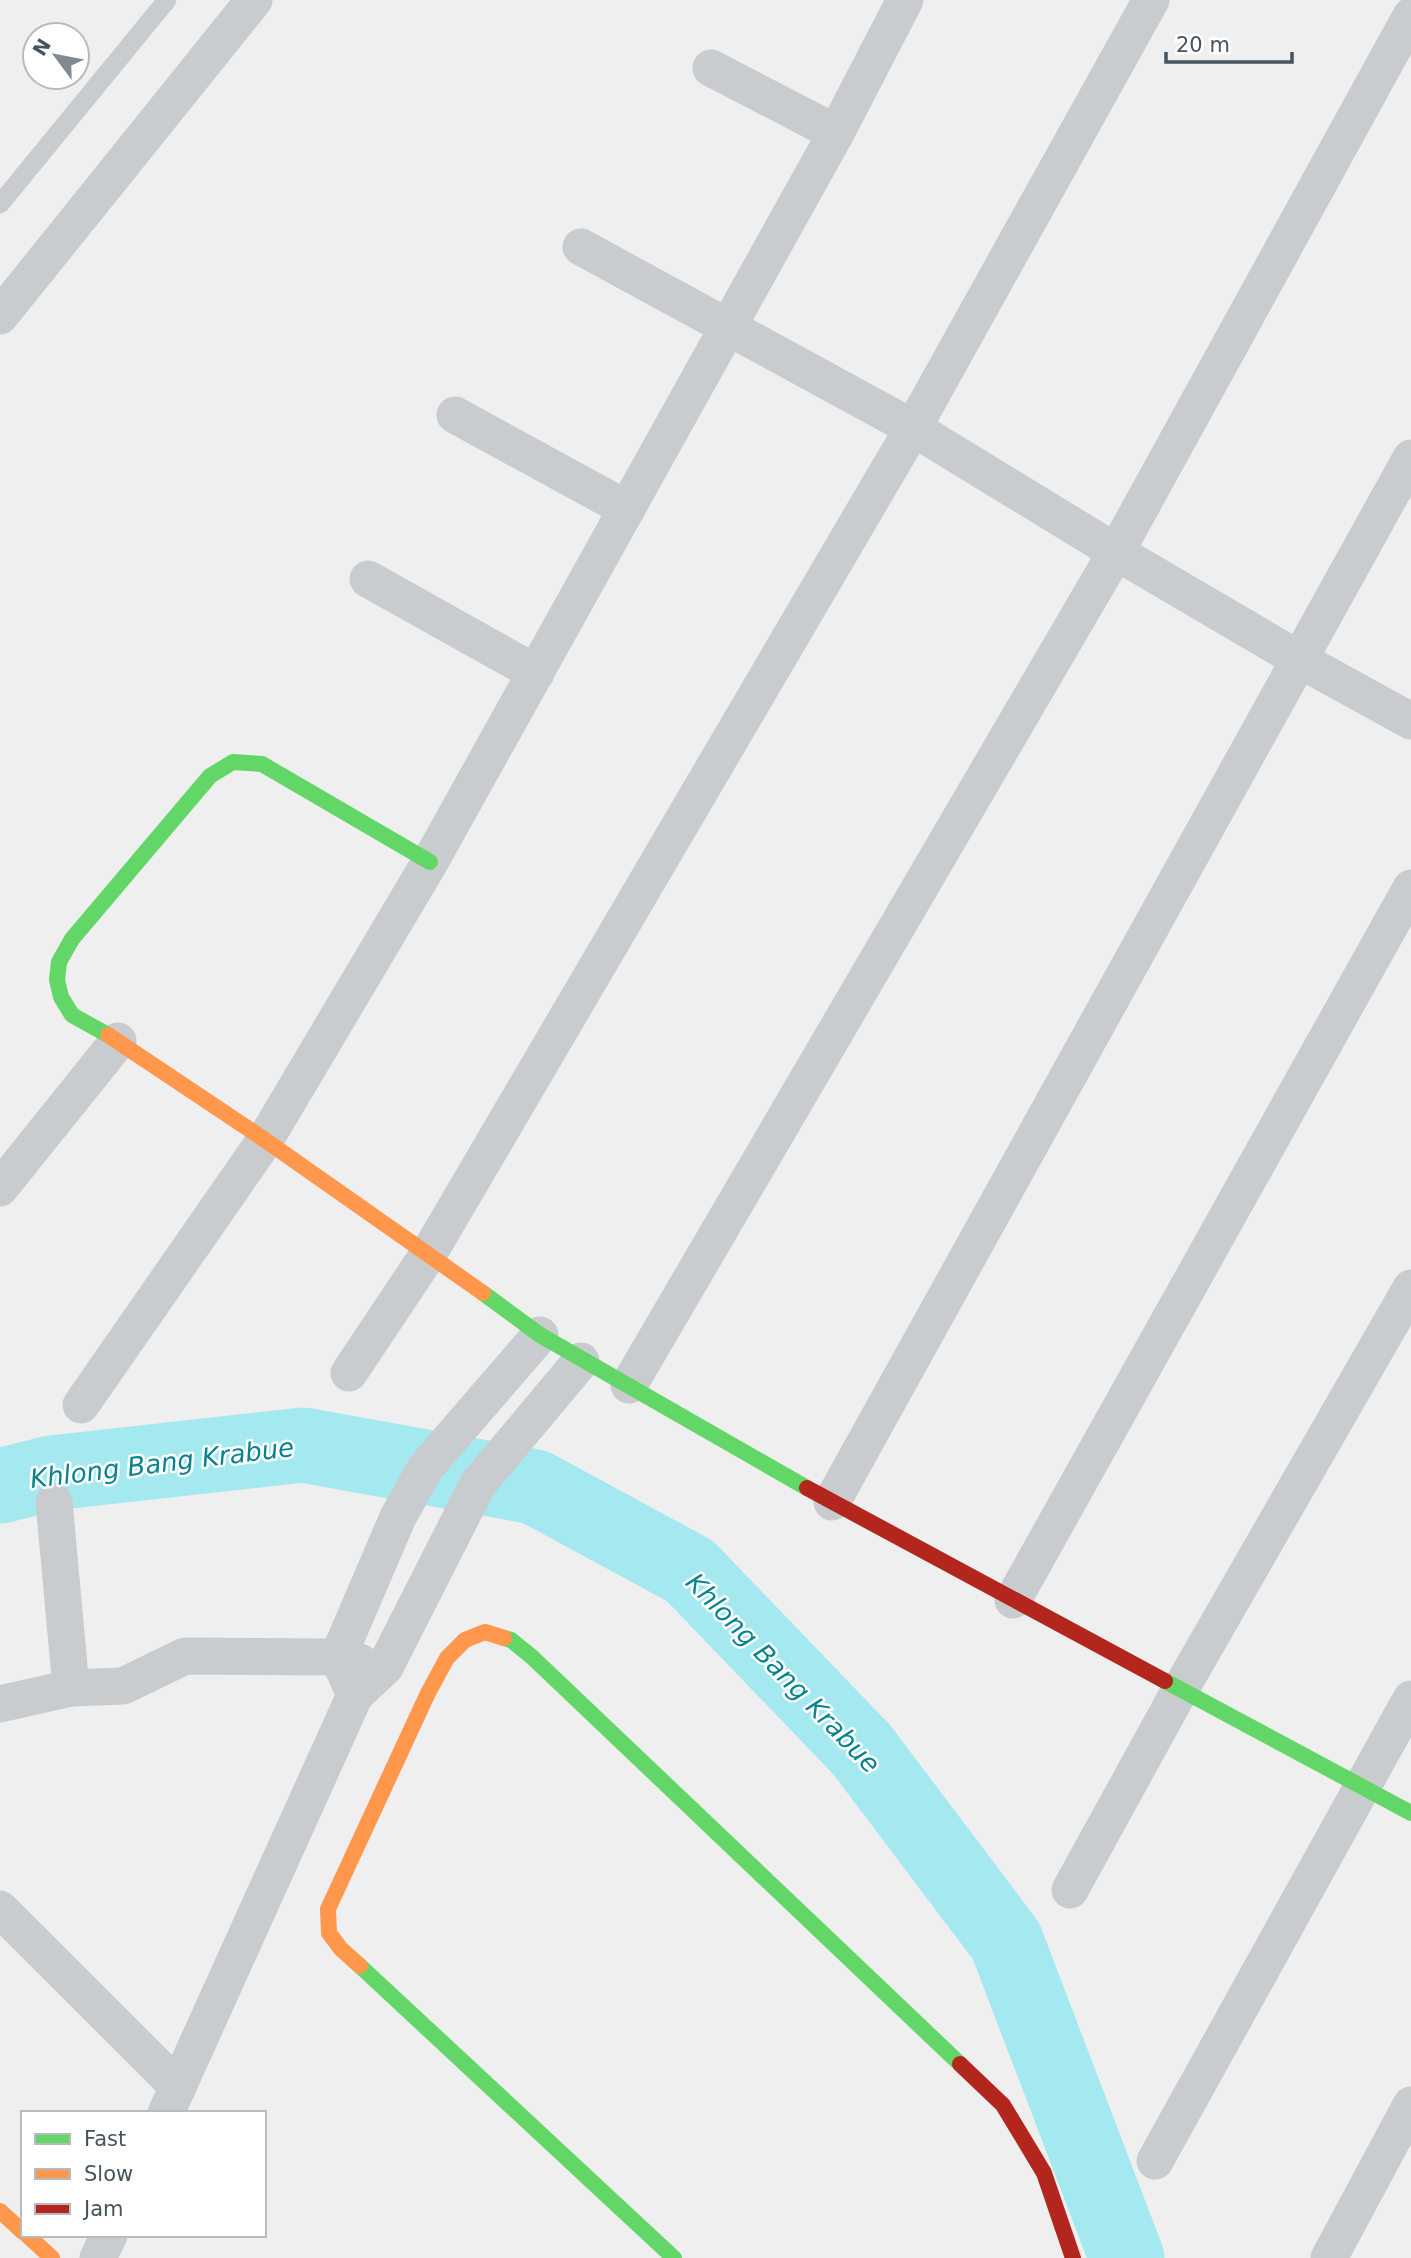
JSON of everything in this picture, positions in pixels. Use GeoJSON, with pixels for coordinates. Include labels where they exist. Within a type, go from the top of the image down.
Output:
{"type":"FeatureCollection","features":[{"type":"Feature","properties":{"kind":"street"},"geometry":{"type":"LineString","coordinates":[[0,316],[254,0]]}},
{"type":"Feature","properties":{"kind":"street"},"geometry":{"type":"LineString","coordinates":[[81,1405],[265,1140],[430,862],[836,133],[905,0]]}},
{"type":"Feature","properties":{"kind":"street"},"geometry":{"type":"LineString","coordinates":[[349,1374],[429,1253],[913,428],[1151,0]]}},
{"type":"Feature","properties":{"kind":"street"},"geometry":{"type":"LineString","coordinates":[[629,1385],[1116,552],[1411,16]]}},
{"type":"Feature","properties":{"kind":"street"},"geometry":{"type":"LineString","coordinates":[[711,68],[836,133]]}},
{"type":"Feature","properties":{"kind":"street"},"geometry":{"type":"LineString","coordinates":[[581,247],[913,428],[1116,552],[1300,660],[1411,721]]}},
{"type":"Feature","properties":{"kind":"street"},"geometry":{"type":"LineString","coordinates":[[455,415],[627,509]]}},
{"type":"Feature","properties":{"kind":"street"},"geometry":{"type":"LineString","coordinates":[[832,1502],[1411,458]]}},
{"type":"Feature","properties":{"kind":"street"},"geometry":{"type":"LineString","coordinates":[[368,579],[536,673]]}},
{"type":"Feature","properties":{"kind":"street"},"geometry":{"type":"LineString","coordinates":[[430,862],[261,764],[233,762],[210,776],[72,939],[59,962],[57,980],[61,997],[72,1015],[118,1041],[265,1140],[429,1253],[540,1335],[582,1361],[629,1385],[832,1502],[1411,1813]]}},
{"type":"Feature","properties":{"kind":"street"},"geometry":{"type":"LineString","coordinates":[[1013,1600],[1411,888]]}},
{"type":"Feature","properties":{"kind":"street"},"geometry":{"type":"LineString","coordinates":[[0,1188],[118,1041]]}},
{"type":"Feature","properties":{"kind":"street"},"geometry":{"type":"LineString","coordinates":[[1070,1891],[1180,1690],[1411,1288]]}},
{"type":"Feature","properties":{"kind":"street"},"geometry":{"type":"LineString","coordinates":[[355,1695],[338,1657],[398,1517],[426,1467],[540,1335]]}},
{"type":"Feature","properties":{"kind":"street"},"geometry":{"type":"LineString","coordinates":[[0,1909],[172,2100],[355,1695],[385,1667],[478,1484],[582,1361]]}},
{"type":"Feature","properties":{"kind":"street"},"geometry":{"type":"LineString","coordinates":[[54,1502],[71,1688]]}},
{"type":"Feature","properties":{"kind":"street"},"geometry":{"type":"LineString","coordinates":[[674,2258],[341,1949],[329,1933],[328,1909],[428,1693],[447,1658],[465,1640],[485,1632],[511,1640],[533,1657],[1003,2105],[1044,2174],[1073,2258]]}},
{"type":"Feature","properties":{"kind":"street"},"geometry":{"type":"LineString","coordinates":[[0,1704],[71,1688],[123,1686],[185,1656],[338,1657],[385,1667]]}},
{"type":"Feature","properties":{"kind":"street"},"geometry":{"type":"LineString","coordinates":[[1155,2161],[1411,1699]]}},
{"type":"Feature","properties":{"kind":"street"},"geometry":{"type":"LineString","coordinates":[[1329,2258],[1411,2105]]}},
{"type":"Feature","properties":{"kind":"street"},"geometry":{"type":"LineString","coordinates":[[0,2211],[21,2230]]}},
{"type":"Feature","properties":{"kind":"street"},"geometry":{"type":"LineString","coordinates":[[28,2237],[51,2258]]}},
{"type":"Feature","properties":{"kind":"street"},"geometry":{"type":"LineString","coordinates":[[99,2258],[108,2237]]}},
{"type":"Feature","properties":{"kind":"lane"},"geometry":{"type":"LineString","coordinates":[[0,204],[167,0]]}},
{"type":"Feature","properties":{"kind":"waterway","name":"Khlong Bang Krabue"},"geometry":{"type":"LineString","coordinates":[[0,1486],[52,1473],[303,1445],[535,1487],[690,1571],[862,1750],[1006,1941],[1127,2258]]}},
{"type":"Feature","properties":{"kind":"traffic: fast"},"geometry":{"type":"LineString","coordinates":[[108,1035],[72,1015],[61,997],[57,980],[59,962],[72,939],[210,776],[233,762],[262,764],[430,862]]}},
{"type":"Feature","properties":{"kind":"traffic: fast"},"geometry":{"type":"LineString","coordinates":[[483,1293],[540,1335],[807,1488]]}},
{"type":"Feature","properties":{"kind":"traffic: fast"},"geometry":{"type":"LineString","coordinates":[[504,1638],[511,1640],[532,1657],[960,2064]]}},
{"type":"Feature","properties":{"kind":"traffic: fast"},"geometry":{"type":"LineString","coordinates":[[1165,1681],[1411,1813]]}},
{"type":"Feature","properties":{"kind":"traffic: fast"},"geometry":{"type":"LineString","coordinates":[[360,1966],[674,2258]]}},
{"type":"Feature","properties":{"kind":"traffic: slow"},"geometry":{"type":"LineString","coordinates":[[108,1035],[265,1140],[483,1293]]}},
{"type":"Feature","properties":{"kind":"traffic: slow"},"geometry":{"type":"LineString","coordinates":[[360,1966],[341,1949],[329,1933],[328,1909],[428,1693],[447,1658],[465,1640],[485,1632],[504,1638]]}},
{"type":"Feature","properties":{"kind":"traffic: slow"},"geometry":{"type":"LineString","coordinates":[[0,2211],[21,2230]]}},
{"type":"Feature","properties":{"kind":"traffic: slow"},"geometry":{"type":"LineString","coordinates":[[29,2237],[52,2258]]}},
{"type":"Feature","properties":{"kind":"traffic: jam"},"geometry":{"type":"LineString","coordinates":[[807,1488],[1165,1681]]}},
{"type":"Feature","properties":{"kind":"traffic: jam"},"geometry":{"type":"LineString","coordinates":[[960,2064],[1003,2105],[1044,2173],[1073,2258]]}}]}
